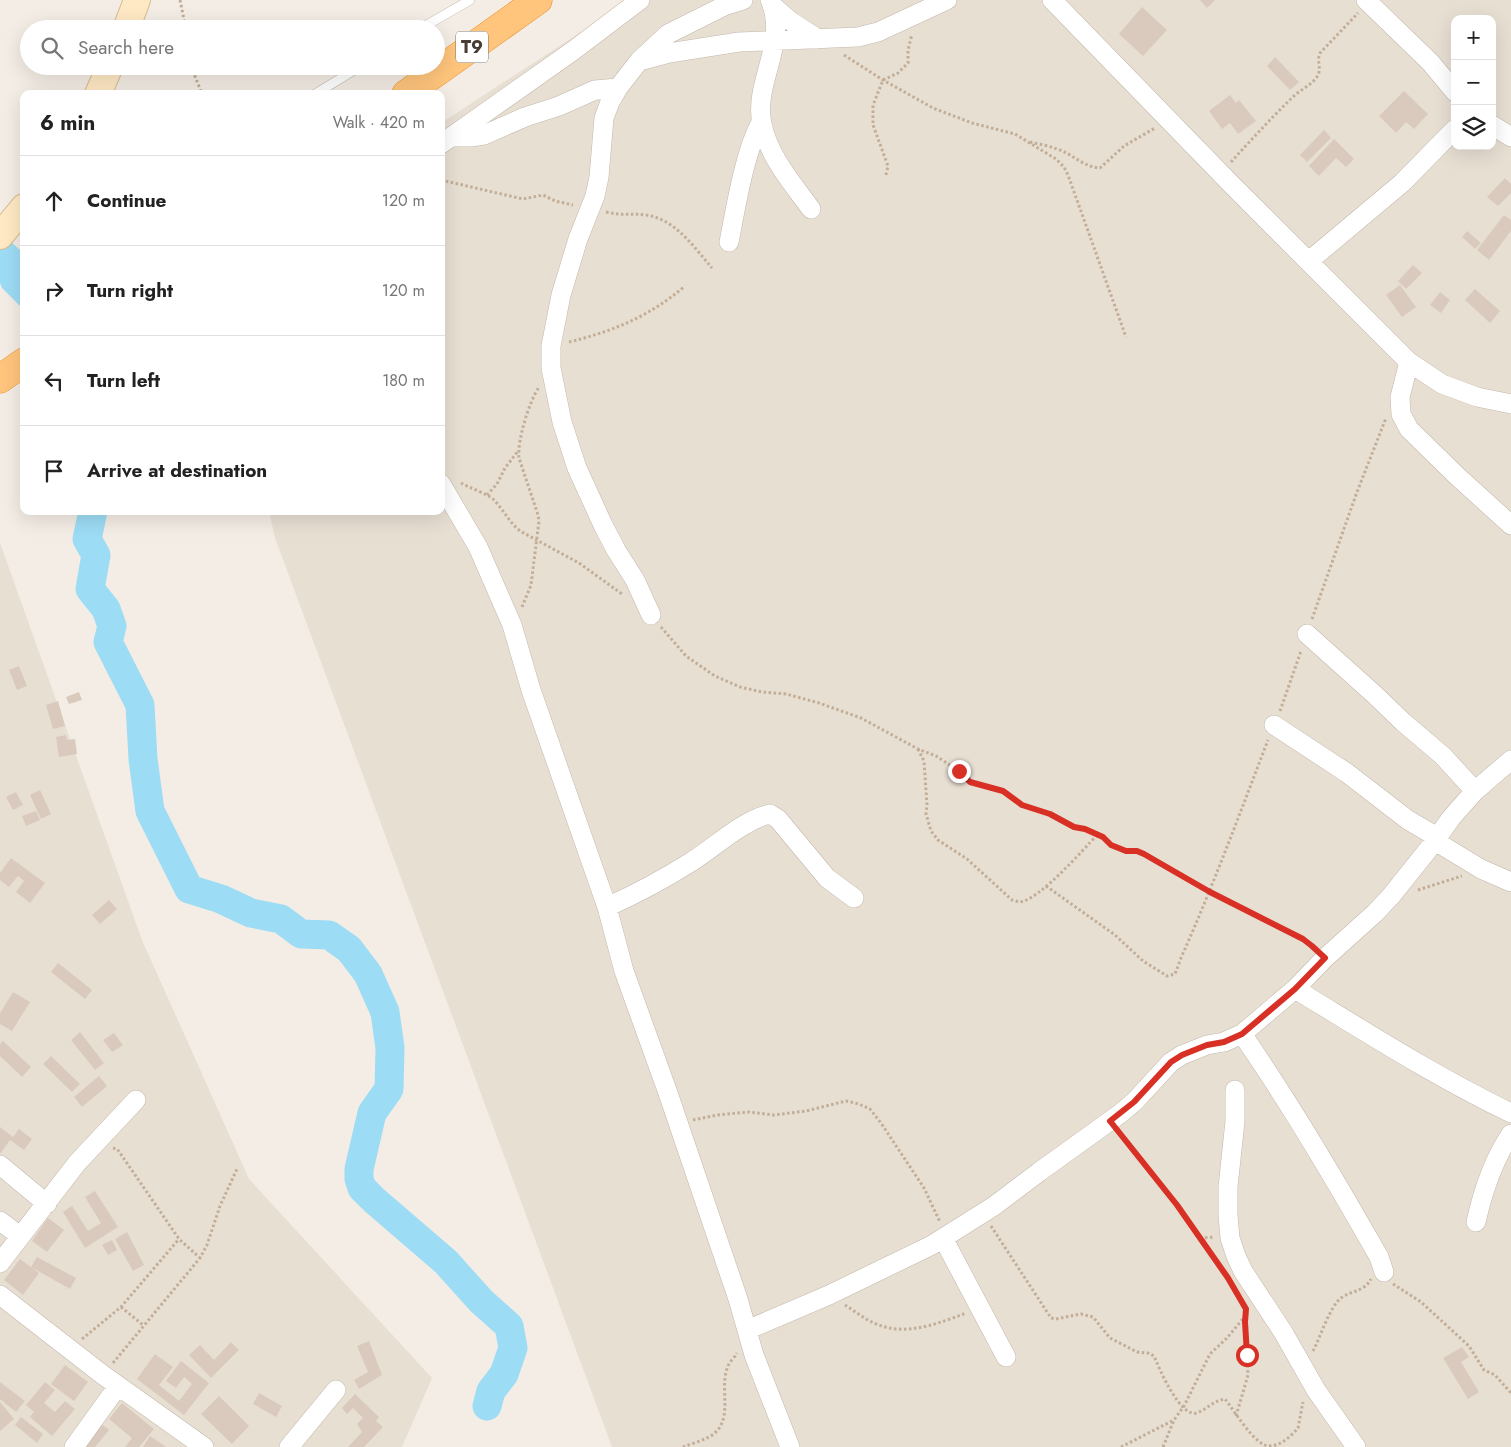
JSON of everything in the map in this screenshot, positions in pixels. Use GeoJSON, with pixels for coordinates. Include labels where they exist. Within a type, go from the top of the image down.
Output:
{"type":"FeatureCollection","features":[{"type":"Feature","properties":{"kind":"highway","name":"T9"},"geometry":{"type":"LineString","coordinates":[[445,66],[538,0]]}},
{"type":"Feature","properties":{"kind":"highway","name":"T9"},"geometry":{"type":"LineString","coordinates":[[412,90],[433,75]]}},
{"type":"Feature","properties":{"kind":"highway"},"geometry":{"type":"LineString","coordinates":[[0,379],[20,365]]}},
{"type":"Feature","properties":{"kind":"main road"},"geometry":{"type":"LineString","coordinates":[[129,20],[137,0]]}},
{"type":"Feature","properties":{"kind":"main road"},"geometry":{"type":"LineString","coordinates":[[100,90],[106,75]]}},
{"type":"Feature","properties":{"kind":"main road"},"geometry":{"type":"LineString","coordinates":[[10,229],[20,213]]}},
{"type":"Feature","properties":{"kind":"street"},"geometry":{"type":"LineString","coordinates":[[446,141],[574,50],[640,0]]}},
{"type":"Feature","properties":{"kind":"street"},"geometry":{"type":"LineString","coordinates":[[651,615],[635,580],[603,525],[577,468],[562,422],[551,368],[551,346],[561,294],[599,177],[604,118],[618,88],[639,61],[668,34],[724,6],[743,0]]}},
{"type":"Feature","properties":{"kind":"street"},"geometry":{"type":"LineString","coordinates":[[639,61],[669,53],[739,42],[858,37],[878,32],[947,0]]}},
{"type":"Feature","properties":{"kind":"street"},"geometry":{"type":"LineString","coordinates":[[1052,0],[1221,174],[1409,362],[1442,384],[1477,397],[1511,404]]}},
{"type":"Feature","properties":{"kind":"street"},"geometry":{"type":"LineString","coordinates":[[1366,0],[1431,63],[1451,87]]}},
{"type":"Feature","properties":{"kind":"street"},"geometry":{"type":"LineString","coordinates":[[772,3],[789,20],[818,39]]}},
{"type":"Feature","properties":{"kind":"street"},"geometry":{"type":"LineString","coordinates":[[729,242],[742,180],[761,122],[765,79],[776,41],[776,20],[772,3]]}},
{"type":"Feature","properties":{"kind":"street"},"geometry":{"type":"LineString","coordinates":[[446,141],[484,134],[524,117],[559,106],[595,90],[618,88]]}},
{"type":"Feature","properties":{"kind":"street"},"geometry":{"type":"LineString","coordinates":[[761,122],[773,155],[811,209]]}},
{"type":"Feature","properties":{"kind":"street"},"geometry":{"type":"LineString","coordinates":[[1496,128],[1511,137]]}},
{"type":"Feature","properties":{"kind":"street"},"geometry":{"type":"LineString","coordinates":[[1309,261],[1402,183],[1451,133]]}},
{"type":"Feature","properties":{"kind":"street"},"geometry":{"type":"LineString","coordinates":[[1409,362],[1400,397],[1401,414],[1409,429],[1511,525]]}},
{"type":"Feature","properties":{"kind":"street"},"geometry":{"type":"LineString","coordinates":[[447,482],[478,547],[512,626],[531,690],[607,907],[624,971],[679,1124],[738,1299],[748,1335],[790,1447]]}},
{"type":"Feature","properties":{"kind":"street"},"geometry":{"type":"LineString","coordinates":[[1307,634],[1443,756],[1475,791]]}},
{"type":"Feature","properties":{"kind":"street"},"geometry":{"type":"LineString","coordinates":[[1274,725],[1347,773],[1408,820],[1481,869],[1511,882]]}},
{"type":"Feature","properties":{"kind":"street"},"geometry":{"type":"LineString","coordinates":[[748,1335],[945,1237],[983,1213],[1110,1121],[1134,1102],[1171,1062],[1182,1055],[1207,1045],[1224,1042],[1242,1034],[1295,989],[1391,896],[1451,818],[1475,791],[1511,760]]}},
{"type":"Feature","properties":{"kind":"street"},"geometry":{"type":"LineString","coordinates":[[607,907],[645,889],[747,824],[770,814],[778,819],[826,878],[854,898]]}},
{"type":"Feature","properties":{"kind":"street"},"geometry":{"type":"LineString","coordinates":[[1295,989],[1389,1047],[1481,1099],[1511,1113]]}},
{"type":"Feature","properties":{"kind":"street"},"geometry":{"type":"LineString","coordinates":[[1242,1034],[1314,1143],[1384,1269]]}},
{"type":"Feature","properties":{"kind":"street"},"geometry":{"type":"LineString","coordinates":[[1235,1090],[1235,1121],[1228,1188],[1228,1215],[1230,1238],[1236,1256],[1250,1284],[1283,1332],[1311,1382],[1356,1447]]}},
{"type":"Feature","properties":{"kind":"street"},"geometry":{"type":"LineString","coordinates":[[0,1263],[77,1163],[136,1100]]}},
{"type":"Feature","properties":{"kind":"street"},"geometry":{"type":"LineString","coordinates":[[1476,1222],[1481,1198],[1492,1170],[1511,1134]]}},
{"type":"Feature","properties":{"kind":"street"},"geometry":{"type":"LineString","coordinates":[[0,1165],[46,1204]]}},
{"type":"Feature","properties":{"kind":"street"},"geometry":{"type":"LineString","coordinates":[[0,1221],[20,1236]]}},
{"type":"Feature","properties":{"kind":"street"},"geometry":{"type":"LineString","coordinates":[[945,1237],[1006,1357]]}},
{"type":"Feature","properties":{"kind":"street"},"geometry":{"type":"LineString","coordinates":[[0,1295],[110,1380],[204,1447]]}},
{"type":"Feature","properties":{"kind":"street"},"geometry":{"type":"LineString","coordinates":[[74,1447],[110,1380]]}},
{"type":"Feature","properties":{"kind":"street"},"geometry":{"type":"LineString","coordinates":[[289,1447],[336,1390]]}},
{"type":"Feature","properties":{"kind":"lane"},"geometry":{"type":"LineString","coordinates":[[436,20],[470,0]]}},
{"type":"Feature","properties":{"kind":"lane"},"geometry":{"type":"LineString","coordinates":[[322,90],[346,75]]}},
{"type":"Feature","properties":{"kind":"path"},"geometry":{"type":"LineString","coordinates":[[180,0],[184,20]]}},
{"type":"Feature","properties":{"kind":"path"},"geometry":{"type":"LineString","coordinates":[[1221,174],[1250,140],[1296,94],[1317,78],[1320,71],[1318,57],[1320,53],[1357,14],[1366,0]]}},
{"type":"Feature","properties":{"kind":"path"},"geometry":{"type":"LineString","coordinates":[[886,175],[888,166],[873,125],[873,105],[883,80],[898,73],[908,62],[908,50],[916,14]]}},
{"type":"Feature","properties":{"kind":"path"},"geometry":{"type":"LineString","coordinates":[[818,39],[883,80],[933,108],[988,128],[1015,134],[1056,159],[1064,167],[1126,338]]}},
{"type":"Feature","properties":{"kind":"path"},"geometry":{"type":"LineString","coordinates":[[195,75],[200,90]]}},
{"type":"Feature","properties":{"kind":"path"},"geometry":{"type":"LineString","coordinates":[[1027,141],[1057,149],[1092,168],[1100,168],[1133,140],[1153,129],[1172,123]]}},
{"type":"Feature","properties":{"kind":"path"},"geometry":{"type":"LineString","coordinates":[[445,181],[523,199],[544,195],[555,201],[617,215],[647,215],[680,231],[712,268]]}},
{"type":"Feature","properties":{"kind":"path"},"geometry":{"type":"LineString","coordinates":[[551,346],[584,338],[633,321],[659,306],[685,286]]}},
{"type":"Feature","properties":{"kind":"path"},"geometry":{"type":"LineString","coordinates":[[512,626],[526,600],[531,585],[538,515],[519,458],[519,441],[534,394],[551,368]]}},
{"type":"Feature","properties":{"kind":"path"},"geometry":{"type":"LineString","coordinates":[[487,495],[497,484],[505,468],[518,451]]}},
{"type":"Feature","properties":{"kind":"path"},"geometry":{"type":"LineString","coordinates":[[447,482],[487,495],[498,504],[515,527],[579,563],[651,615],[686,656],[715,676],[740,687],[762,692],[786,694],[852,715],[898,736],[918,749],[947,762],[970,782],[1003,791],[1022,805],[1050,814],[1066,824],[1085,829],[1103,837],[1111,845],[1126,851],[1137,851],[1144,854],[1210,892],[1303,939],[1325,958]]}},
{"type":"Feature","properties":{"kind":"path"},"geometry":{"type":"LineString","coordinates":[[918,749],[924,761],[926,814],[931,831],[938,840],[967,859],[1012,900],[1020,902],[1046,886],[1097,835]]}},
{"type":"Feature","properties":{"kind":"path"},"geometry":{"type":"LineString","coordinates":[[1391,896],[1424,889],[1481,869]]}},
{"type":"Feature","properties":{"kind":"path"},"geometry":{"type":"LineString","coordinates":[[1046,886],[1115,935],[1143,961],[1167,976],[1175,974],[1180,958],[1210,892]]}},
{"type":"Feature","properties":{"kind":"path"},"geometry":{"type":"LineString","coordinates":[[679,1124],[717,1115],[749,1112],[774,1115],[806,1111],[846,1101],[859,1104],[870,1109],[924,1188],[945,1237]]}},
{"type":"Feature","properties":{"kind":"path"},"geometry":{"type":"LineString","coordinates":[[1110,1121],[1172,1199],[1224,1272]]}},
{"type":"Feature","properties":{"kind":"path"},"geometry":{"type":"LineString","coordinates":[[93,1145],[117,1149],[179,1239],[200,1258]]}},
{"type":"Feature","properties":{"kind":"path"},"geometry":{"type":"LineString","coordinates":[[110,1380],[143,1325],[200,1258],[237,1169]]}},
{"type":"Feature","properties":{"kind":"path"},"geometry":{"type":"LineString","coordinates":[[983,1213],[1051,1318],[1087,1315],[1098,1320],[1110,1338],[1137,1352],[1154,1356],[1175,1398],[1193,1413],[1225,1399],[1236,1416],[1260,1442],[1268,1446],[1278,1444],[1291,1436],[1298,1428],[1303,1402],[1311,1382]]}},
{"type":"Feature","properties":{"kind":"path"},"geometry":{"type":"LineString","coordinates":[[70,1349],[121,1307],[179,1239]]}},
{"type":"Feature","properties":{"kind":"path"},"geometry":{"type":"LineString","coordinates":[[1300,1363],[1312,1353],[1327,1320],[1341,1298],[1362,1289],[1376,1272],[1384,1269],[1390,1282],[1422,1302],[1470,1346],[1484,1370],[1495,1375],[1511,1393]]}},
{"type":"Feature","properties":{"kind":"path"},"geometry":{"type":"LineString","coordinates":[[1236,1416],[1248,1375],[1246,1309],[1250,1284]]}},
{"type":"Feature","properties":{"kind":"path"},"geometry":{"type":"LineString","coordinates":[[829,1295],[879,1325],[896,1329],[932,1325],[980,1307]]}},
{"type":"Feature","properties":{"kind":"path"},"geometry":{"type":"LineString","coordinates":[[1242,1302],[1246,1309]]}},
{"type":"Feature","properties":{"kind":"path"},"geometry":{"type":"LineString","coordinates":[[121,1307],[143,1325]]}},
{"type":"Feature","properties":{"kind":"path"},"geometry":{"type":"LineString","coordinates":[[1163,1447],[1174,1420],[1184,1406],[1210,1354],[1227,1338],[1246,1315]]}},
{"type":"Feature","properties":{"kind":"path"},"geometry":{"type":"LineString","coordinates":[[683,1447],[710,1437],[719,1427],[725,1414],[728,1366],[748,1335]]}},
{"type":"Feature","properties":{"kind":"path"},"geometry":{"type":"LineString","coordinates":[[1121,1447],[1174,1420]]}},
{"type":"Feature","properties":{"kind":"shaded area"},"geometry":{"type":"Polygon","coordinates":[[[630,0],[1511,0],[1511,1447],[612,1447],[275,538],[270,515],[445,515],[445,120],[630,0]]]}},
{"type":"Feature","properties":{"kind":"shaded area"},"geometry":{"type":"Polygon","coordinates":[[[0,543],[142,940],[249,1179],[432,1378],[402,1447],[0,1447],[0,543]]]}},
{"type":"Feature","properties":{"kind":"water"},"geometry":{"type":"Polygon","coordinates":[[[9,240],[20,250],[20,306],[2,288],[0,283],[0,244],[9,240]]]}},
{"type":"Feature","properties":{"kind":"building"},"geometry":{"type":"Polygon","coordinates":[[[1200,0],[1215,0],[1207,8],[1200,0]]]}},
{"type":"Feature","properties":{"kind":"building"},"geometry":{"type":"Polygon","coordinates":[[[1142,7],[1167,30],[1143,56],[1119,34],[1142,7]]]}},
{"type":"Feature","properties":{"kind":"building"},"geometry":{"type":"Polygon","coordinates":[[[1275,57],[1299,82],[1290,90],[1267,66],[1275,57]]]}},
{"type":"Feature","properties":{"kind":"building"},"geometry":{"type":"Polygon","coordinates":[[[1404,91],[1428,114],[1414,129],[1406,122],[1396,133],[1379,116],[1404,91]]]}},
{"type":"Feature","properties":{"kind":"building"},"geometry":{"type":"Polygon","coordinates":[[[1230,95],[1236,103],[1239,100],[1256,121],[1238,134],[1230,123],[1222,129],[1209,111],[1230,95]]]}},
{"type":"Feature","properties":{"kind":"building"},"geometry":{"type":"Polygon","coordinates":[[[1324,130],[1331,138],[1307,162],[1300,155],[1324,130]]]}},
{"type":"Feature","properties":{"kind":"building"},"geometry":{"type":"Polygon","coordinates":[[[1334,139],[1354,159],[1346,167],[1336,158],[1319,176],[1309,166],[1334,139]]]}},
{"type":"Feature","properties":{"kind":"building"},"geometry":{"type":"Polygon","coordinates":[[[1505,178],[1511,184],[1511,193],[1498,206],[1487,197],[1505,178]]]}},
{"type":"Feature","properties":{"kind":"building"},"geometry":{"type":"Polygon","coordinates":[[[1504,215],[1511,220],[1511,231],[1489,260],[1477,250],[1504,215]]]}},
{"type":"Feature","properties":{"kind":"building"},"geometry":{"type":"Polygon","coordinates":[[[1467,231],[1481,243],[1475,249],[1462,237],[1467,231]]]}},
{"type":"Feature","properties":{"kind":"building"},"geometry":{"type":"Polygon","coordinates":[[[1413,265],[1422,273],[1406,289],[1398,281],[1413,265]]]}},
{"type":"Feature","properties":{"kind":"building"},"geometry":{"type":"Polygon","coordinates":[[[1400,285],[1416,307],[1402,317],[1386,295],[1400,285]]]}},
{"type":"Feature","properties":{"kind":"building"},"geometry":{"type":"Polygon","coordinates":[[[1475,289],[1500,311],[1490,323],[1465,300],[1475,289]]]}},
{"type":"Feature","properties":{"kind":"building"},"geometry":{"type":"Polygon","coordinates":[[[1440,292],[1450,300],[1441,313],[1430,305],[1440,292]]]}},
{"type":"Feature","properties":{"kind":"building"},"geometry":{"type":"Polygon","coordinates":[[[19,666],[27,686],[17,690],[9,670],[19,666]]]}},
{"type":"Feature","properties":{"kind":"building"},"geometry":{"type":"Polygon","coordinates":[[[79,692],[82,700],[69,704],[66,697],[79,692]]]}},
{"type":"Feature","properties":{"kind":"building"},"geometry":{"type":"Polygon","coordinates":[[[58,701],[65,726],[53,729],[46,705],[58,701]]]}},
{"type":"Feature","properties":{"kind":"building"},"geometry":{"type":"Polygon","coordinates":[[[66,735],[67,740],[75,739],[77,754],[59,757],[56,737],[66,735]]]}},
{"type":"Feature","properties":{"kind":"building"},"geometry":{"type":"Polygon","coordinates":[[[40,790],[51,814],[41,819],[30,795],[40,790]]]}},
{"type":"Feature","properties":{"kind":"building"},"geometry":{"type":"Polygon","coordinates":[[[16,792],[23,805],[13,810],[6,797],[16,792]]]}},
{"type":"Feature","properties":{"kind":"building"},"geometry":{"type":"Polygon","coordinates":[[[36,811],[40,820],[26,826],[22,816],[36,811]]]}},
{"type":"Feature","properties":{"kind":"building"},"geometry":{"type":"Polygon","coordinates":[[[11,858],[45,883],[30,903],[16,892],[24,881],[18,876],[9,887],[0,880],[0,873],[11,858]]]}},
{"type":"Feature","properties":{"kind":"building"},"geometry":{"type":"Polygon","coordinates":[[[109,900],[117,909],[100,924],[92,915],[109,900]]]}},
{"type":"Feature","properties":{"kind":"building"},"geometry":{"type":"Polygon","coordinates":[[[58,963],[92,990],[85,999],[51,972],[58,963]]]}},
{"type":"Feature","properties":{"kind":"building"},"geometry":{"type":"Polygon","coordinates":[[[13,992],[30,1002],[12,1031],[0,1024],[0,1013],[13,992]]]}},
{"type":"Feature","properties":{"kind":"building"},"geometry":{"type":"Polygon","coordinates":[[[80,1032],[104,1063],[95,1070],[71,1040],[80,1032]]]}},
{"type":"Feature","properties":{"kind":"building"},"geometry":{"type":"Polygon","coordinates":[[[114,1033],[123,1045],[112,1052],[103,1040],[114,1033]]]}},
{"type":"Feature","properties":{"kind":"building"},"geometry":{"type":"Polygon","coordinates":[[[3,1041],[31,1067],[22,1077],[0,1056],[0,1044],[3,1041]]]}},
{"type":"Feature","properties":{"kind":"building"},"geometry":{"type":"Polygon","coordinates":[[[51,1056],[80,1084],[72,1092],[43,1064],[51,1056]]]}},
{"type":"Feature","properties":{"kind":"building"},"geometry":{"type":"Polygon","coordinates":[[[99,1076],[107,1086],[82,1107],[74,1097],[99,1076]]]}},
{"type":"Feature","properties":{"kind":"building"},"geometry":{"type":"Polygon","coordinates":[[[0,1127],[13,1137],[19,1129],[32,1139],[24,1150],[10,1140],[0,1154],[0,1127]]]}},
{"type":"Feature","properties":{"kind":"building"},"geometry":{"type":"Polygon","coordinates":[[[95,1191],[118,1227],[85,1248],[63,1212],[72,1206],[88,1231],[101,1223],[85,1197],[95,1191]]]}},
{"type":"Feature","properties":{"kind":"building"},"geometry":{"type":"Polygon","coordinates":[[[48,1218],[64,1230],[47,1252],[32,1241],[48,1218]]]}},
{"type":"Feature","properties":{"kind":"building"},"geometry":{"type":"Polygon","coordinates":[[[127,1232],[144,1265],[133,1271],[115,1239],[127,1232]]]}},
{"type":"Feature","properties":{"kind":"building"},"geometry":{"type":"Polygon","coordinates":[[[112,1240],[117,1250],[108,1255],[102,1245],[112,1240]]]}},
{"type":"Feature","properties":{"kind":"building"},"geometry":{"type":"Polygon","coordinates":[[[37,1257],[76,1278],[70,1289],[31,1267],[37,1257]]]}},
{"type":"Feature","properties":{"kind":"building"},"geometry":{"type":"Polygon","coordinates":[[[20,1259],[39,1273],[23,1295],[4,1280],[20,1259]]]}},
{"type":"Feature","properties":{"kind":"building"},"geometry":{"type":"Polygon","coordinates":[[[369,1341],[382,1375],[359,1389],[354,1380],[368,1372],[357,1346],[369,1341]]]}},
{"type":"Feature","properties":{"kind":"building"},"geometry":{"type":"Polygon","coordinates":[[[231,1342],[239,1350],[211,1378],[189,1355],[200,1345],[214,1360],[231,1342]]]}},
{"type":"Feature","properties":{"kind":"building"},"geometry":{"type":"Polygon","coordinates":[[[1462,1347],[1469,1357],[1461,1362],[1479,1392],[1468,1399],[1443,1358],[1462,1347]]]}},
{"type":"Feature","properties":{"kind":"building"},"geometry":{"type":"Polygon","coordinates":[[[155,1354],[173,1367],[159,1385],[179,1401],[192,1384],[184,1377],[176,1388],[166,1381],[181,1361],[209,1383],[184,1415],[137,1379],[155,1354]]]}},
{"type":"Feature","properties":{"kind":"building"},"geometry":{"type":"Polygon","coordinates":[[[65,1365],[88,1382],[74,1401],[51,1384],[65,1365]]]}},
{"type":"Feature","properties":{"kind":"building"},"geometry":{"type":"Polygon","coordinates":[[[0,1382],[25,1401],[16,1412],[0,1399],[0,1382]]]}},
{"type":"Feature","properties":{"kind":"building"},"geometry":{"type":"Polygon","coordinates":[[[45,1382],[55,1390],[44,1403],[55,1412],[65,1401],[75,1409],[52,1436],[30,1417],[34,1412],[26,1405],[45,1382]]]}},
{"type":"Feature","properties":{"kind":"building"},"geometry":{"type":"Polygon","coordinates":[[[259,1393],[282,1406],[276,1417],[253,1404],[259,1393]]]}},
{"type":"Feature","properties":{"kind":"building"},"geometry":{"type":"Polygon","coordinates":[[[355,1394],[379,1417],[376,1421],[383,1427],[364,1447],[348,1447],[362,1432],[357,1424],[363,1418],[353,1408],[347,1414],[342,1408],[355,1394]]]}},
{"type":"Feature","properties":{"kind":"building"},"geometry":{"type":"Polygon","coordinates":[[[219,1396],[249,1426],[232,1444],[201,1414],[219,1396]]]}},
{"type":"Feature","properties":{"kind":"building"},"geometry":{"type":"Polygon","coordinates":[[[0,1402],[14,1419],[0,1431],[0,1402]]]}},
{"type":"Feature","properties":{"kind":"building"},"geometry":{"type":"Polygon","coordinates":[[[122,1403],[154,1429],[139,1447],[125,1447],[132,1438],[109,1419],[122,1403]]]}},
{"type":"Feature","properties":{"kind":"building"},"geometry":{"type":"Polygon","coordinates":[[[21,1417],[43,1434],[37,1443],[15,1425],[21,1417]]]}},
{"type":"Feature","properties":{"kind":"building"},"geometry":{"type":"Polygon","coordinates":[[[99,1422],[109,1430],[95,1447],[79,1447],[99,1422]]]}},
{"type":"Feature","properties":{"kind":"building"},"geometry":{"type":"Polygon","coordinates":[[[150,1436],[166,1447],[143,1447],[150,1436]]]}},
{"type":"Feature","properties":{"kind":"waterway"},"geometry":{"type":"LineString","coordinates":[[92,515],[87,539],[96,555],[90,589],[106,609],[112,626],[108,642],[140,705],[143,759],[150,811],[189,889],[221,899],[251,913],[281,919],[301,934],[329,935],[349,949],[368,974],[385,1012],[390,1048],[389,1089],[372,1113],[359,1169],[359,1179],[362,1188],[374,1200],[446,1262],[481,1301],[509,1326],[513,1348],[504,1374],[491,1391],[487,1406]]}},
{"type":"Feature","properties":{"kind":"route"},"geometry":{"type":"LineString","coordinates":[[959,771],[970,782],[996,788],[1022,805],[1050,814],[1066,824],[1085,829],[1103,837],[1111,845],[1126,851],[1137,851],[1144,854],[1210,892],[1303,939],[1325,958],[1295,989],[1242,1034],[1224,1042],[1207,1045],[1182,1055],[1171,1062],[1134,1102],[1110,1121],[1177,1205],[1228,1278],[1246,1309],[1247,1355]]}}]}
